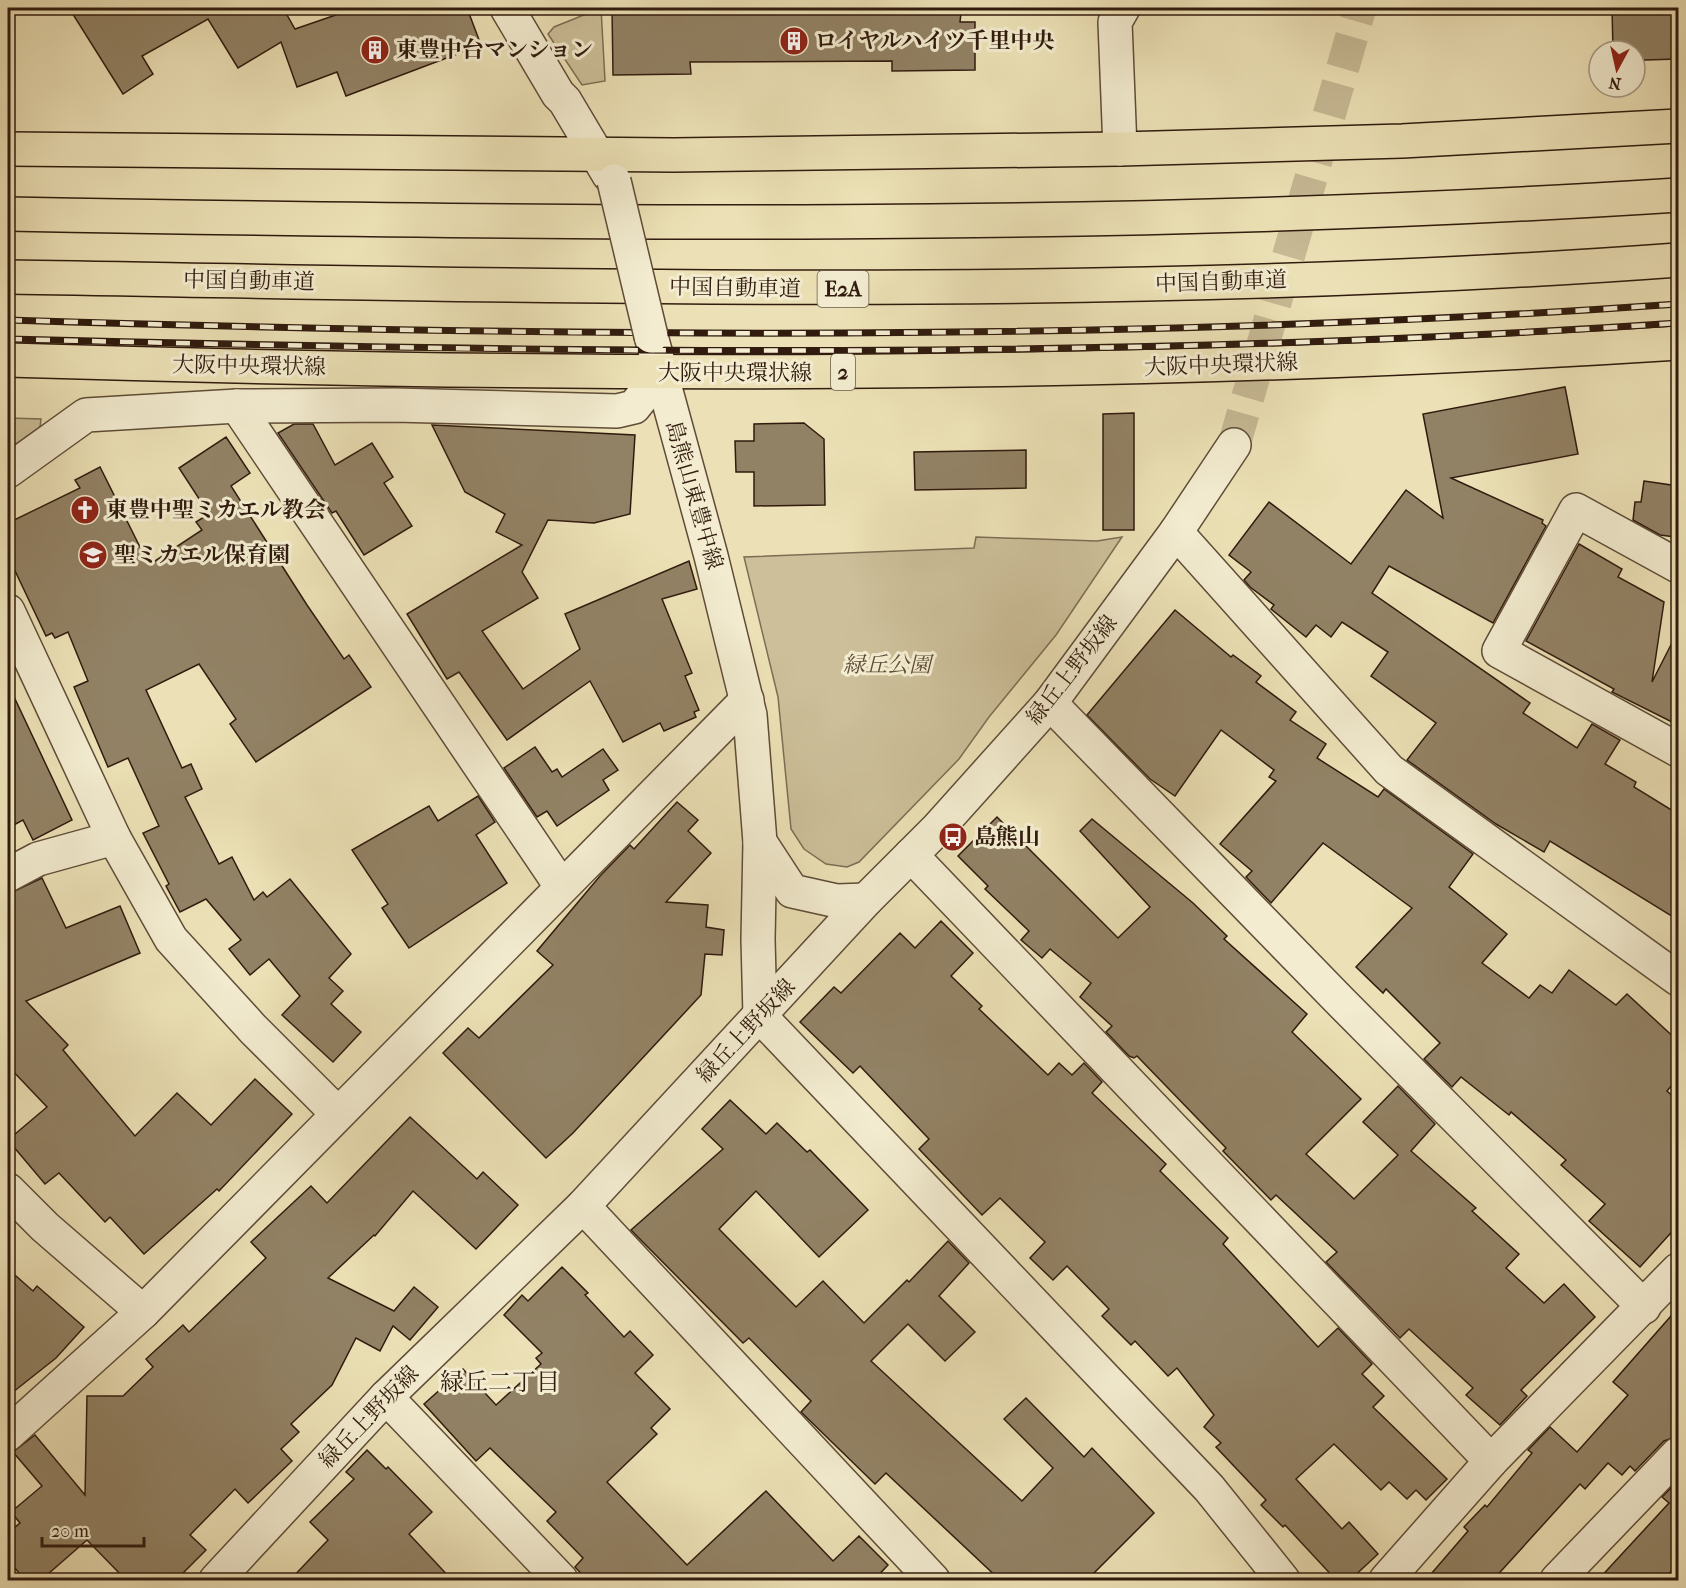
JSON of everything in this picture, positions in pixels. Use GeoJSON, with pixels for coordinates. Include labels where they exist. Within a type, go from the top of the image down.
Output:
{"type":"FeatureCollection","features":[{"type":"Feature","properties":{"kind":"main road"},"geometry":{"type":"LineString","coordinates":[[8,149],[605,168],[1402,141],[1678,126]]}},
{"type":"Feature","properties":{"kind":"main road"},"geometry":{"type":"LineString","coordinates":[[8,214],[433,222],[1049,220],[1475,208],[1678,195]]}},
{"type":"Feature","properties":{"kind":"main road","name":"中国自動車道"},"geometry":{"type":"LineString","coordinates":[[8,277],[721,289],[920,289],[1429,275],[1678,260]]}},
{"type":"Feature","properties":{"kind":"main road","name":"大阪中央環状線"},"geometry":{"type":"LineString","coordinates":[[8,360],[661,373],[1168,367],[1390,359],[1678,343]]}},
{"type":"Feature","properties":{"kind":"street","name":"島熊山東豊中線"},"geometry":{"type":"LineString","coordinates":[[507,8],[605,168],[711,556],[747,700],[760,842],[758,939],[760,1016]]}},
{"type":"Feature","properties":{"kind":"street"},"geometry":{"type":"LineString","coordinates":[[1120,149],[1115,22],[1123,8]]}},
{"type":"Feature","properties":{"kind":"street"},"geometry":{"type":"LineString","coordinates":[[8,471],[86,415],[237,406],[395,405],[617,411],[634,407],[661,373]]}},
{"type":"Feature","properties":{"kind":"street"},"geometry":{"type":"LineString","coordinates":[[237,406],[561,886]]}},
{"type":"Feature","properties":{"kind":"street","name":"緑丘上野坂線"},"geometry":{"type":"LineString","coordinates":[[216,1581],[386,1397],[583,1206],[1050,703],[1176,532],[1234,445]]}},
{"type":"Feature","properties":{"kind":"street"},"geometry":{"type":"LineString","coordinates":[[1678,566],[1576,510],[1499,651],[1678,750]]}},
{"type":"Feature","properties":{"kind":"street"},"geometry":{"type":"LineString","coordinates":[[1176,532],[1389,770],[1678,979]]}},
{"type":"Feature","properties":{"kind":"street"},"geometry":{"type":"LineString","coordinates":[[8,612],[114,838],[171,939],[253,1029],[337,1113]]}},
{"type":"Feature","properties":{"kind":"street"},"geometry":{"type":"LineString","coordinates":[[8,1434],[143,1312],[747,700]]}},
{"type":"Feature","properties":{"kind":"street"},"geometry":{"type":"LineString","coordinates":[[1050,703],[1340,1001],[1644,1307]]}},
{"type":"Feature","properties":{"kind":"street"},"geometry":{"type":"LineString","coordinates":[[8,874],[38,859],[114,838]]}},
{"type":"Feature","properties":{"kind":"street"},"geometry":{"type":"LineString","coordinates":[[760,842],[792,891],[837,902],[866,900]]}},
{"type":"Feature","properties":{"kind":"street"},"geometry":{"type":"LineString","coordinates":[[911,855],[1491,1461]]}},
{"type":"Feature","properties":{"kind":"street"},"geometry":{"type":"LineString","coordinates":[[760,1016],[1209,1488],[1283,1581]]}},
{"type":"Feature","properties":{"kind":"street"},"geometry":{"type":"LineString","coordinates":[[8,1190],[45,1227],[143,1312]]}},
{"type":"Feature","properties":{"kind":"street"},"geometry":{"type":"LineString","coordinates":[[583,1206],[933,1581]]}},
{"type":"Feature","properties":{"kind":"street"},"geometry":{"type":"LineString","coordinates":[[1386,1581],[1491,1461],[1678,1270]]}},
{"type":"Feature","properties":{"kind":"street"},"geometry":{"type":"LineString","coordinates":[[386,1397],[561,1581]]}},
{"type":"Feature","properties":{"kind":"street"},"geometry":{"type":"LineString","coordinates":[[1557,1581],[1678,1454]]}},
{"type":"Feature","properties":{"kind":"green space"},"geometry":{"type":"Polygon","coordinates":[[[601,8],[605,81],[582,85],[548,34],[554,27],[601,8]]]}},
{"type":"Feature","properties":{"kind":"green space"},"geometry":{"type":"Polygon","coordinates":[[[8,418],[41,419],[40,427],[8,450],[8,418]]]}},
{"type":"Feature","properties":{"kind":"green space","name":"緑丘公園"},"geometry":{"type":"Polygon","coordinates":[[[976,537],[1097,541],[1122,537],[1056,635],[989,717],[959,759],[859,862],[847,867],[826,864],[804,849],[791,829],[778,697],[744,557],[974,548],[976,537]]]}},
{"type":"Feature","properties":{"kind":"building","name":"東豊中台マンション"},"geometry":{"type":"Polygon","coordinates":[[[69,8],[283,8],[295,29],[356,8],[467,8],[481,45],[346,96],[337,72],[297,87],[281,42],[238,68],[208,19],[142,56],[153,74],[123,94],[69,8]]]}},
{"type":"Feature","properties":{"kind":"building","name":"ロイヤルハイツ千里中央"},"geometry":{"type":"Polygon","coordinates":[[[612,8],[925,8],[925,14],[961,13],[960,22],[975,22],[975,70],[892,71],[892,61],[690,62],[691,74],[613,75],[612,8]]]}},
{"type":"Feature","properties":{"kind":"building"},"geometry":{"type":"Polygon","coordinates":[[[1612,8],[1678,8],[1678,59],[1647,60],[1647,39],[1613,39],[1612,8]]]}},
{"type":"Feature","properties":{"kind":"building"},"geometry":{"type":"Polygon","coordinates":[[[1565,387],[1578,454],[1451,478],[1543,520],[1542,523],[1546,526],[1493,623],[1389,566],[1372,593],[1530,703],[1523,713],[1577,748],[1592,724],[1620,740],[1605,764],[1636,782],[1634,787],[1678,814],[1678,920],[1550,841],[1544,852],[1496,824],[1407,760],[1436,723],[1371,676],[1388,652],[1342,622],[1331,637],[1316,625],[1306,637],[1271,609],[1274,605],[1250,587],[1244,580],[1251,572],[1229,555],[1269,502],[1351,564],[1406,490],[1443,518],[1423,414],[1565,387]]]}},
{"type":"Feature","properties":{"kind":"building"},"geometry":{"type":"Polygon","coordinates":[[[1134,413],[1134,530],[1103,530],[1103,414],[1134,413]]]}},
{"type":"Feature","properties":{"kind":"building"},"geometry":{"type":"Polygon","coordinates":[[[804,423],[824,439],[825,505],[754,506],[754,472],[736,472],[735,441],[754,441],[754,424],[804,423]]]}},
{"type":"Feature","properties":{"kind":"building"},"geometry":{"type":"Polygon","coordinates":[[[294,424],[313,424],[335,465],[372,443],[393,477],[384,483],[412,526],[364,555],[336,511],[332,513],[278,433],[294,424]]]}},
{"type":"Feature","properties":{"kind":"building"},"geometry":{"type":"Polygon","coordinates":[[[432,425],[635,435],[630,514],[594,523],[548,520],[522,572],[538,598],[482,631],[523,689],[580,649],[565,614],[689,561],[697,589],[662,599],[692,673],[685,676],[699,710],[694,712],[696,717],[664,731],[660,723],[623,742],[590,681],[507,740],[459,672],[447,679],[407,614],[522,545],[496,532],[505,514],[465,492],[432,425]]]}},
{"type":"Feature","properties":{"kind":"building"},"geometry":{"type":"Polygon","coordinates":[[[226,437],[250,473],[231,486],[344,659],[349,655],[371,687],[256,762],[230,724],[236,719],[199,664],[146,690],[182,768],[191,764],[202,789],[185,797],[219,864],[232,857],[254,900],[263,892],[267,897],[290,879],[351,954],[329,978],[343,991],[331,1004],[361,1032],[333,1062],[282,1015],[300,996],[269,959],[250,975],[229,949],[241,940],[206,899],[180,912],[166,886],[169,884],[143,833],[159,826],[128,758],[108,767],[74,687],[88,681],[68,632],[55,638],[52,633],[46,636],[8,556],[8,523],[80,488],[75,480],[100,467],[149,565],[202,530],[196,522],[209,514],[179,468],[226,437]]]}},
{"type":"Feature","properties":{"kind":"building"},"geometry":{"type":"Polygon","coordinates":[[[1026,450],[1026,488],[915,490],[914,452],[1026,450]]]}},
{"type":"Feature","properties":{"kind":"building"},"geometry":{"type":"Polygon","coordinates":[[[1644,481],[1678,486],[1675,537],[1660,535],[1633,520],[1635,502],[1641,502],[1644,481]]]}},
{"type":"Feature","properties":{"kind":"building"},"geometry":{"type":"Polygon","coordinates":[[[1579,544],[1622,569],[1618,577],[1664,602],[1652,682],[1678,631],[1678,725],[1612,692],[1614,689],[1526,641],[1579,544]]]}},
{"type":"Feature","properties":{"kind":"building"},"geometry":{"type":"Polygon","coordinates":[[[1175,610],[1231,657],[1233,655],[1261,676],[1256,682],[1296,712],[1290,720],[1326,744],[1317,758],[1378,797],[1384,789],[1473,854],[1449,887],[1507,934],[1482,963],[1529,998],[1540,985],[1552,993],[1569,970],[1616,1005],[1627,994],[1678,1041],[1678,1078],[1667,1091],[1678,1101],[1678,1225],[1640,1267],[1589,1221],[1605,1204],[1561,1165],[1566,1160],[1511,1112],[1509,1115],[1461,1077],[1452,1087],[1424,1059],[1440,1043],[1386,989],[1383,993],[1356,967],[1412,908],[1323,843],[1271,903],[1246,877],[1252,871],[1220,844],[1276,781],[1269,777],[1274,770],[1221,730],[1175,796],[1150,779],[1087,715],[1175,610]]]}},
{"type":"Feature","properties":{"kind":"building"},"geometry":{"type":"Polygon","coordinates":[[[8,684],[72,820],[33,840],[23,820],[8,828],[8,684]]]}},
{"type":"Feature","properties":{"kind":"building"},"geometry":{"type":"Polygon","coordinates":[[[535,747],[552,772],[557,769],[562,777],[603,749],[618,770],[603,780],[609,790],[557,826],[547,811],[537,817],[504,768],[535,747]]]}},
{"type":"Feature","properties":{"kind":"building"},"geometry":{"type":"Polygon","coordinates":[[[478,796],[495,822],[476,835],[507,883],[409,948],[382,908],[388,904],[352,850],[429,806],[438,821],[478,796]]]}},
{"type":"Feature","properties":{"kind":"building"},"geometry":{"type":"Polygon","coordinates":[[[677,802],[698,820],[688,831],[711,853],[666,902],[708,905],[706,927],[724,930],[722,955],[705,954],[701,995],[573,1133],[546,1158],[443,1053],[468,1028],[479,1038],[553,965],[537,951],[600,876],[630,845],[634,849],[677,802]]]}},
{"type":"Feature","properties":{"kind":"building"},"geometry":{"type":"Polygon","coordinates":[[[997,817],[1118,938],[1150,907],[1080,831],[1092,819],[1193,903],[1227,936],[1224,939],[1307,1014],[1292,1032],[1361,1099],[1306,1154],[1354,1199],[1398,1155],[1363,1122],[1398,1086],[1435,1124],[1411,1151],[1476,1208],[1472,1211],[1519,1254],[1506,1268],[1544,1303],[1564,1284],[1595,1317],[1521,1390],[1527,1396],[1500,1425],[1466,1395],[1473,1388],[1409,1329],[1400,1338],[1326,1262],[1337,1252],[1276,1195],[1271,1200],[1223,1151],[1226,1148],[1137,1056],[1134,1058],[1129,1056],[1106,1032],[1112,1026],[1080,997],[1091,983],[1050,949],[1042,958],[1021,940],[1029,931],[985,889],[988,886],[958,856],[997,817]]]}},
{"type":"Feature","properties":{"kind":"building"},"geometry":{"type":"Polygon","coordinates":[[[42,878],[66,928],[120,906],[140,953],[26,1001],[68,1045],[63,1050],[135,1136],[177,1093],[211,1125],[255,1079],[292,1114],[219,1191],[217,1189],[144,1254],[110,1217],[105,1222],[59,1173],[45,1184],[8,1140],[47,1107],[8,1066],[8,894],[42,878]]]}},
{"type":"Feature","properties":{"kind":"building"},"geometry":{"type":"Polygon","coordinates":[[[941,921],[973,953],[951,976],[982,1006],[979,1009],[1048,1075],[1059,1063],[1072,1075],[1084,1063],[1102,1082],[1092,1093],[1166,1164],[1160,1171],[1228,1238],[1223,1244],[1318,1347],[1338,1328],[1372,1364],[1362,1374],[1384,1396],[1373,1407],[1447,1479],[1426,1500],[1416,1490],[1407,1499],[1389,1482],[1381,1490],[1334,1444],[1296,1479],[1342,1529],[1349,1522],[1378,1554],[1349,1581],[1337,1581],[1285,1525],[1283,1527],[1261,1505],[1266,1500],[1216,1447],[1221,1443],[1204,1427],[1214,1415],[1177,1368],[1168,1376],[1135,1341],[1131,1345],[1102,1316],[1109,1309],[1067,1266],[1053,1280],[1030,1258],[1045,1242],[1000,1198],[982,1215],[919,1149],[929,1139],[860,1066],[853,1073],[800,1022],[834,987],[841,993],[900,933],[915,948],[941,921]]]}},
{"type":"Feature","properties":{"kind":"building"},"geometry":{"type":"Polygon","coordinates":[[[730,1100],[766,1134],[777,1123],[807,1152],[810,1150],[868,1210],[819,1257],[756,1191],[719,1229],[796,1307],[823,1281],[864,1323],[907,1280],[909,1282],[948,1241],[969,1263],[939,1296],[975,1332],[945,1361],[908,1324],[871,1361],[1022,1501],[1053,1468],[1004,1419],[1026,1398],[1084,1457],[1092,1448],[1154,1513],[1086,1581],[1001,1581],[886,1473],[875,1484],[801,1412],[811,1401],[749,1338],[743,1343],[631,1230],[723,1149],[702,1129],[730,1100]]]}},
{"type":"Feature","properties":{"kind":"building"},"geometry":{"type":"Polygon","coordinates":[[[410,1117],[477,1179],[483,1172],[518,1205],[476,1249],[413,1191],[375,1236],[328,1278],[394,1311],[414,1287],[438,1307],[410,1340],[393,1326],[380,1351],[356,1338],[332,1385],[291,1424],[299,1432],[281,1449],[292,1461],[248,1503],[235,1489],[190,1535],[206,1550],[175,1581],[127,1581],[87,1540],[40,1581],[26,1581],[8,1560],[8,1533],[20,1523],[11,1512],[42,1486],[13,1452],[35,1435],[85,1495],[87,1396],[123,1396],[153,1367],[146,1359],[183,1325],[189,1332],[266,1258],[251,1242],[311,1186],[327,1203],[410,1117]]]}},
{"type":"Feature","properties":{"kind":"building"},"geometry":{"type":"Polygon","coordinates":[[[562,1267],[588,1293],[585,1295],[624,1337],[630,1331],[653,1355],[635,1373],[670,1409],[651,1428],[657,1434],[607,1482],[687,1565],[766,1491],[833,1561],[859,1536],[888,1565],[873,1581],[588,1581],[575,1567],[583,1558],[547,1521],[556,1512],[490,1448],[476,1461],[424,1404],[463,1369],[496,1405],[541,1364],[536,1358],[542,1353],[504,1315],[522,1295],[528,1301],[562,1267]]]}},
{"type":"Feature","properties":{"kind":"building"},"geometry":{"type":"Polygon","coordinates":[[[8,1269],[33,1291],[37,1286],[84,1327],[56,1358],[8,1396],[8,1269]]]}},
{"type":"Feature","properties":{"kind":"building"},"geometry":{"type":"Polygon","coordinates":[[[1678,1308],[1678,1436],[1664,1441],[1635,1471],[1630,1466],[1622,1475],[1608,1463],[1585,1489],[1580,1484],[1492,1581],[1425,1581],[1468,1531],[1464,1527],[1485,1505],[1487,1507],[1532,1453],[1528,1450],[1550,1427],[1577,1452],[1628,1395],[1613,1382],[1678,1308]]]}},
{"type":"Feature","properties":{"kind":"building"},"geometry":{"type":"Polygon","coordinates":[[[367,1450],[386,1469],[388,1467],[432,1512],[409,1534],[453,1581],[289,1581],[328,1540],[310,1522],[354,1479],[346,1472],[367,1450]]]}},
{"type":"Feature","properties":{"kind":"building"},"geometry":{"type":"Polygon","coordinates":[[[1678,1481],[1678,1564],[1662,1581],[1597,1581],[1669,1503],[1662,1497],[1678,1481]]]}},
{"type":"Feature","properties":{"kind":"tunnel"},"geometry":{"type":"LineString","coordinates":[[1234,445],[1360,8]]}},
{"type":"Feature","properties":{"kind":"railway"},"geometry":{"type":"LineString","coordinates":[[8,320],[634,333],[1052,331],[1470,317],[1678,304]]}},
{"type":"Feature","properties":{"kind":"railway"},"geometry":{"type":"LineString","coordinates":[[8,339],[635,350],[1052,348],[1261,344],[1678,323]]}},
{"type":"Feature","properties":{"kind":"place","name":"ロイヤルハイツ千里中央"},"geometry":{"type":"Point","coordinates":[794,41]}},
{"type":"Feature","properties":{"kind":"place","name":"東豊中台マンション"},"geometry":{"type":"Point","coordinates":[375,50]}},
{"type":"Feature","properties":{"kind":"place","name":"東豊中聖ミカエル教会"},"geometry":{"type":"Point","coordinates":[85,510]}},
{"type":"Feature","properties":{"kind":"place","name":"聖ミカエル保育園"},"geometry":{"type":"Point","coordinates":[93,555]}},
{"type":"Feature","properties":{"kind":"place","name":"島熊山"},"geometry":{"type":"Point","coordinates":[953,837]}},
{"type":"Feature","properties":{"kind":"district","name":"緑丘二丁目"},"geometry":{"type":"Point","coordinates":[500,1382]}}]}
